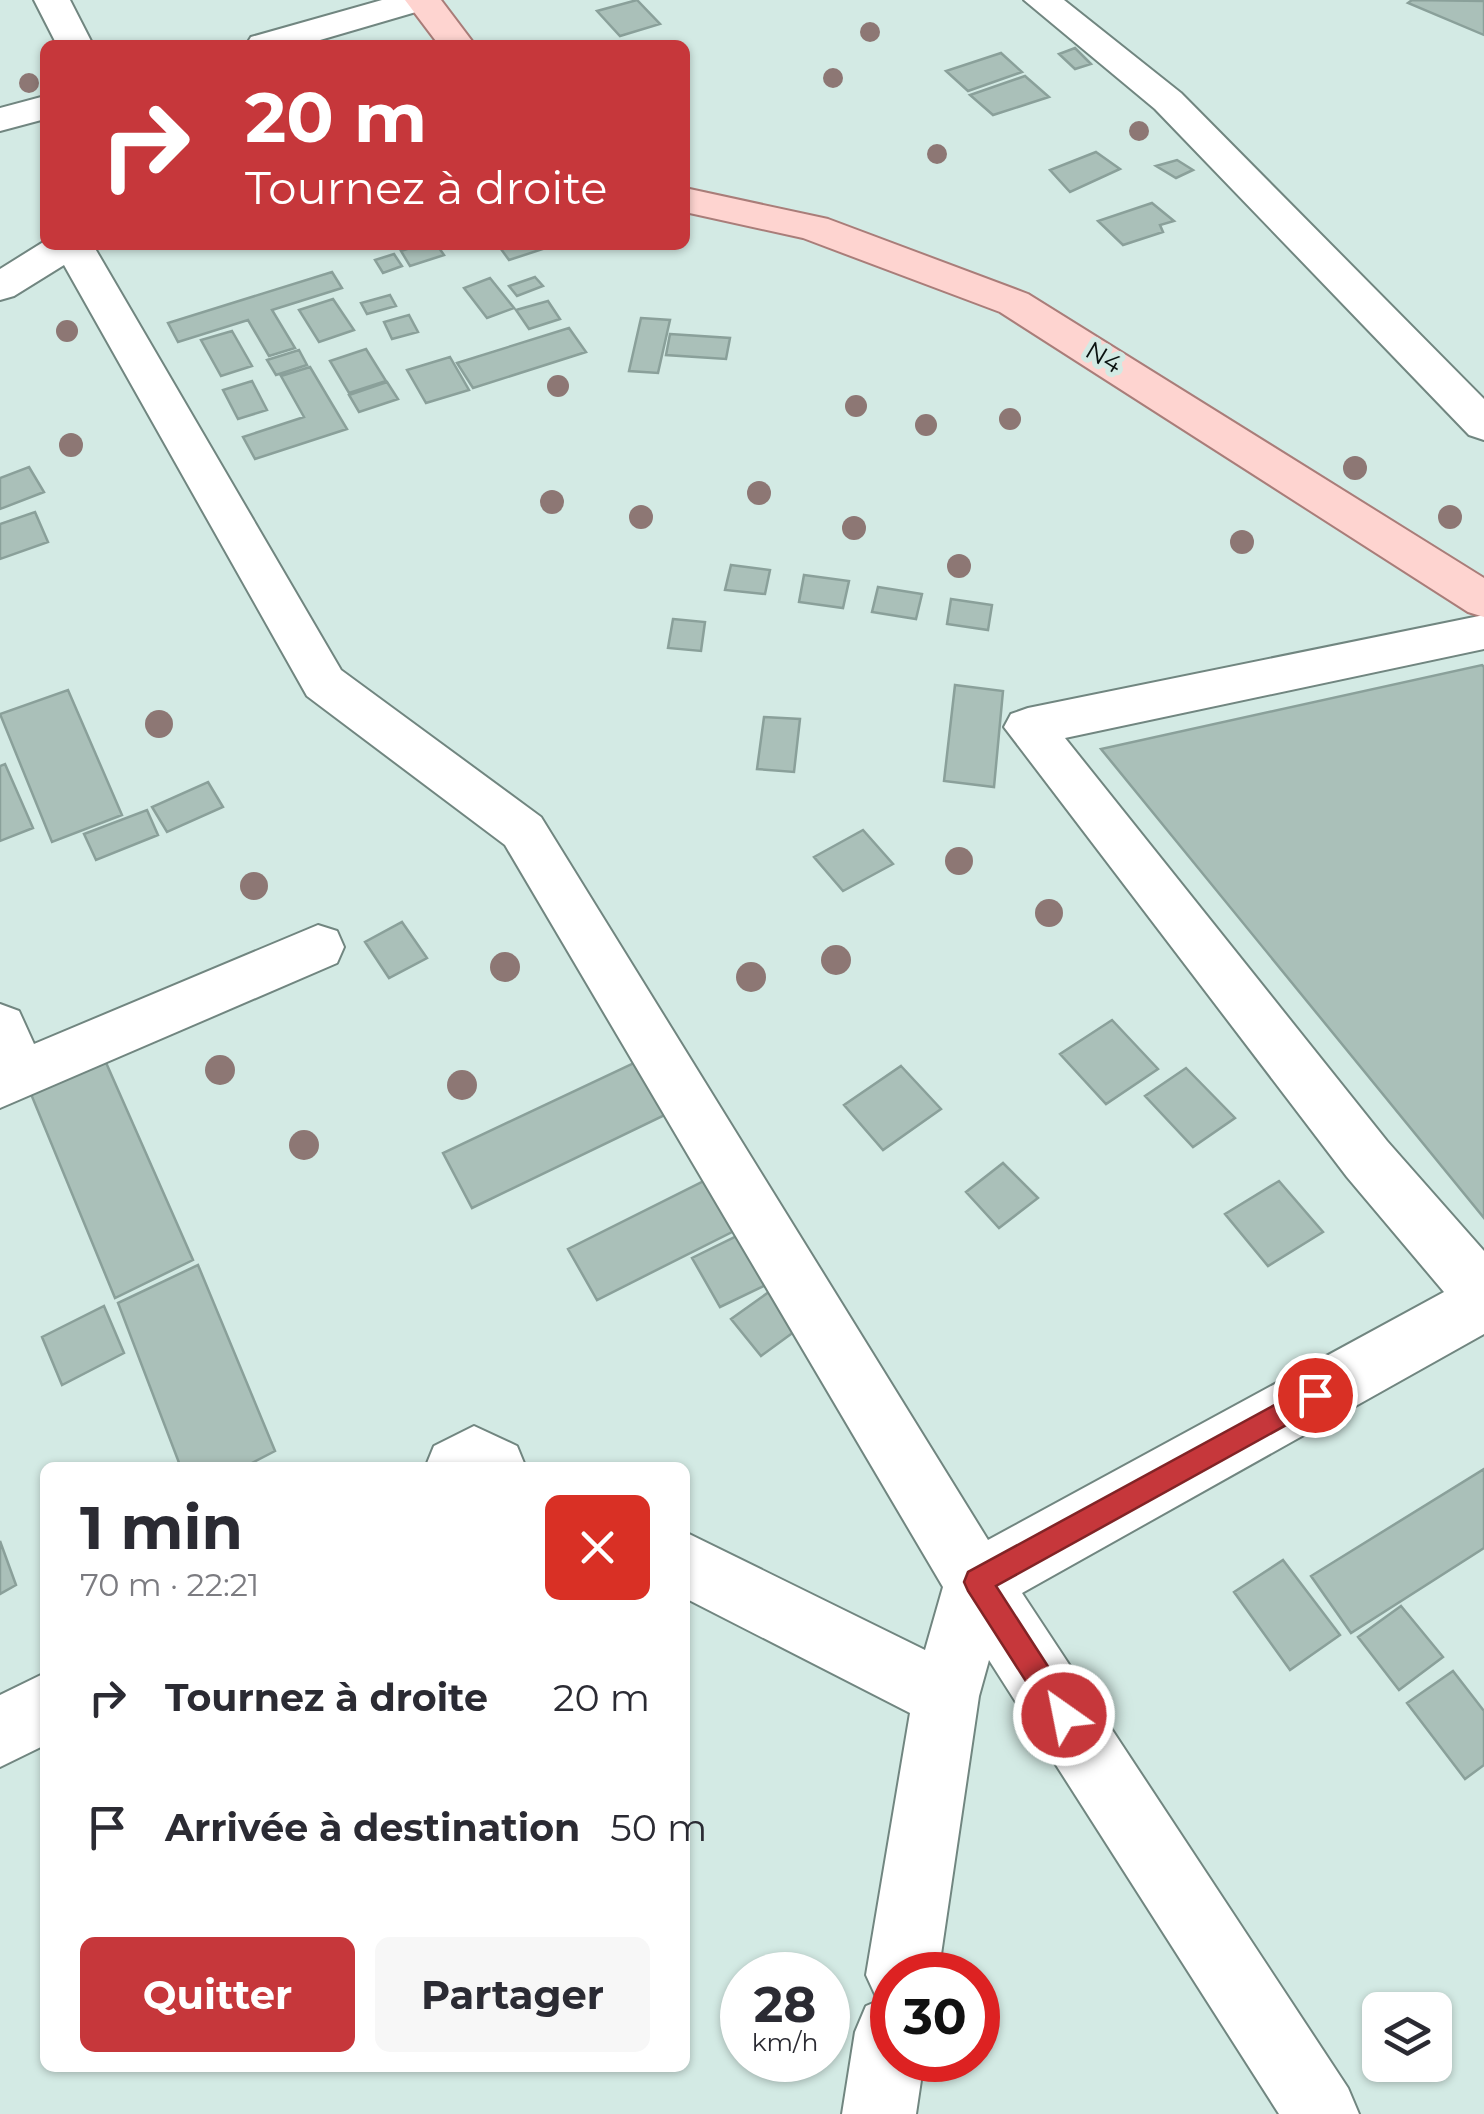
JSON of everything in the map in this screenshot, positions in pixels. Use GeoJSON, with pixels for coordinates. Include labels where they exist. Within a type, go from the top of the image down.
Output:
{"type":"FeatureCollection","features":[{"type":"Feature","properties":{"kind":"main road"},"geometry":{"type":"LineString","coordinates":[[422,0],[452,40]]}},
{"type":"Feature","properties":{"kind":"main road","name":"N4"},"geometry":{"type":"LineString","coordinates":[[690,201],[814,228],[1014,303],[1484,600]]}},
{"type":"Feature","properties":{"kind":"street"},"geometry":{"type":"LineString","coordinates":[[52,0],[72,40]]}},
{"type":"Feature","properties":{"kind":"street"},"geometry":{"type":"LineString","coordinates":[[282,40],[422,0]]}},
{"type":"Feature","properties":{"kind":"street"},"geometry":{"type":"LineString","coordinates":[[1042,0],[1168,101],[1484,425]]}},
{"type":"Feature","properties":{"kind":"street"},"geometry":{"type":"LineString","coordinates":[[0,120],[40,109]]}},
{"type":"Feature","properties":{"kind":"street"},"geometry":{"type":"LineString","coordinates":[[0,287],[62,250]]}},
{"type":"Feature","properties":{"kind":"street"},"geometry":{"type":"LineString","coordinates":[[73,250],[324,683],[523,831],[978,1582],[1322,2114]]}},
{"type":"Feature","properties":{"kind":"street"},"geometry":{"type":"LineString","coordinates":[[906,1952],[946,1696],[978,1582],[1484,1299],[1367,1160],[1028,727],[1484,632]]}},
{"type":"Feature","properties":{"kind":"street"},"geometry":{"type":"LineString","coordinates":[[7,1062],[318,946]]}},
{"type":"Feature","properties":{"kind":"street"},"geometry":{"type":"LineString","coordinates":[[690,1567],[946,1696]]}},
{"type":"Feature","properties":{"kind":"street"},"geometry":{"type":"LineString","coordinates":[[0,1733],[40,1710]]}},
{"type":"Feature","properties":{"kind":"street"},"geometry":{"type":"LineString","coordinates":[[879,2114],[884,2082]]}},
{"type":"Feature","properties":{"kind":"building"},"geometry":{"type":"Polygon","coordinates":[[[637,0],[660,24],[620,36],[597,11],[637,0]]]}},
{"type":"Feature","properties":{"kind":"building"},"geometry":{"type":"Polygon","coordinates":[[[1484,1],[1484,35],[1408,3],[1484,1]]]}},
{"type":"Feature","properties":{"kind":"building"},"geometry":{"type":"Polygon","coordinates":[[[1075,48],[1091,64],[1075,69],[1059,54],[1075,48]]]}},
{"type":"Feature","properties":{"kind":"building"},"geometry":{"type":"Polygon","coordinates":[[[1001,53],[1022,72],[968,91],[946,71],[1001,53]]]}},
{"type":"Feature","properties":{"kind":"building"},"geometry":{"type":"Polygon","coordinates":[[[1025,76],[1049,97],[993,115],[970,95],[1025,76]]]}},
{"type":"Feature","properties":{"kind":"building"},"geometry":{"type":"Polygon","coordinates":[[[1096,152],[1120,169],[1070,192],[1050,170],[1096,152]]]}},
{"type":"Feature","properties":{"kind":"building"},"geometry":{"type":"Polygon","coordinates":[[[1177,160],[1193,170],[1176,178],[1156,166],[1177,160]]]}},
{"type":"Feature","properties":{"kind":"building"},"geometry":{"type":"Polygon","coordinates":[[[1152,203],[1174,221],[1160,225],[1163,232],[1123,245],[1098,221],[1152,203]]]}},
{"type":"Feature","properties":{"kind":"building"},"geometry":{"type":"Polygon","coordinates":[[[440,250],[444,255],[410,266],[401,251],[440,250]]]}},
{"type":"Feature","properties":{"kind":"building"},"geometry":{"type":"Polygon","coordinates":[[[502,250],[540,250],[509,260],[502,250]]]}},
{"type":"Feature","properties":{"kind":"building"},"geometry":{"type":"Polygon","coordinates":[[[394,254],[402,266],[383,273],[375,260],[394,254]]]}},
{"type":"Feature","properties":{"kind":"building"},"geometry":{"type":"Polygon","coordinates":[[[332,272],[342,288],[272,310],[295,348],[269,356],[248,320],[178,342],[168,323],[332,272]]]}},
{"type":"Feature","properties":{"kind":"building"},"geometry":{"type":"Polygon","coordinates":[[[535,277],[543,286],[517,296],[509,286],[535,277]]]}},
{"type":"Feature","properties":{"kind":"building"},"geometry":{"type":"Polygon","coordinates":[[[490,278],[514,308],[487,318],[464,288],[490,278]]]}},
{"type":"Feature","properties":{"kind":"building"},"geometry":{"type":"Polygon","coordinates":[[[390,295],[396,306],[367,314],[361,303],[390,295]]]}},
{"type":"Feature","properties":{"kind":"building"},"geometry":{"type":"Polygon","coordinates":[[[333,299],[354,330],[319,342],[299,310],[333,299]]]}},
{"type":"Feature","properties":{"kind":"building"},"geometry":{"type":"Polygon","coordinates":[[[548,301],[560,319],[529,329],[516,310],[548,301]]]}},
{"type":"Feature","properties":{"kind":"building"},"geometry":{"type":"Polygon","coordinates":[[[409,315],[418,332],[392,339],[384,322],[409,315]]]}},
{"type":"Feature","properties":{"kind":"building"},"geometry":{"type":"Polygon","coordinates":[[[641,318],[670,320],[658,373],[629,371],[641,318]]]}},
{"type":"Feature","properties":{"kind":"building"},"geometry":{"type":"Polygon","coordinates":[[[569,328],[586,352],[473,388],[457,363],[569,328]]]}},
{"type":"Feature","properties":{"kind":"building"},"geometry":{"type":"Polygon","coordinates":[[[232,331],[252,366],[221,376],[201,340],[232,331]]]}},
{"type":"Feature","properties":{"kind":"building"},"geometry":{"type":"Polygon","coordinates":[[[670,334],[730,338],[726,359],[666,355],[670,334]]]}},
{"type":"Feature","properties":{"kind":"building"},"geometry":{"type":"Polygon","coordinates":[[[366,349],[386,381],[349,393],[330,361],[366,349]]]}},
{"type":"Feature","properties":{"kind":"building"},"geometry":{"type":"Polygon","coordinates":[[[299,350],[307,365],[276,375],[267,360],[299,350]]]}},
{"type":"Feature","properties":{"kind":"building"},"geometry":{"type":"Polygon","coordinates":[[[450,357],[469,390],[426,403],[407,370],[450,357]]]}},
{"type":"Feature","properties":{"kind":"building"},"geometry":{"type":"Polygon","coordinates":[[[310,367],[347,429],[255,459],[243,437],[304,417],[281,376],[310,367]]]}},
{"type":"Feature","properties":{"kind":"building"},"geometry":{"type":"Polygon","coordinates":[[[252,381],[267,410],[238,419],[223,390],[252,381]]]}},
{"type":"Feature","properties":{"kind":"building"},"geometry":{"type":"Polygon","coordinates":[[[387,382],[398,399],[359,412],[349,395],[387,382]]]}},
{"type":"Feature","properties":{"kind":"building"},"geometry":{"type":"Polygon","coordinates":[[[29,467],[44,492],[0,509],[0,478],[29,467]]]}},
{"type":"Feature","properties":{"kind":"building"},"geometry":{"type":"Polygon","coordinates":[[[35,512],[48,542],[0,559],[0,524],[35,512]]]}},
{"type":"Feature","properties":{"kind":"building"},"geometry":{"type":"Polygon","coordinates":[[[731,565],[770,570],[765,594],[725,590],[731,565]]]}},
{"type":"Feature","properties":{"kind":"building"},"geometry":{"type":"Polygon","coordinates":[[[804,575],[849,581],[843,608],[799,602],[804,575]]]}},
{"type":"Feature","properties":{"kind":"building"},"geometry":{"type":"Polygon","coordinates":[[[878,587],[922,594],[916,619],[872,612],[878,587]]]}},
{"type":"Feature","properties":{"kind":"building"},"geometry":{"type":"Polygon","coordinates":[[[951,599],[992,605],[988,630],[947,624],[951,599]]]}},
{"type":"Feature","properties":{"kind":"building"},"geometry":{"type":"Polygon","coordinates":[[[673,619],[705,622],[701,651],[668,648],[673,619]]]}},
{"type":"Feature","properties":{"kind":"building"},"geometry":{"type":"Polygon","coordinates":[[[1484,667],[1484,1218],[1101,749],[1484,667]]]}},
{"type":"Feature","properties":{"kind":"building"},"geometry":{"type":"Polygon","coordinates":[[[955,685],[1003,691],[994,787],[944,781],[955,685]]]}},
{"type":"Feature","properties":{"kind":"building"},"geometry":{"type":"Polygon","coordinates":[[[68,690],[122,815],[52,842],[0,714],[68,690]]]}},
{"type":"Feature","properties":{"kind":"building"},"geometry":{"type":"Polygon","coordinates":[[[764,717],[800,719],[794,772],[757,769],[764,717]]]}},
{"type":"Feature","properties":{"kind":"building"},"geometry":{"type":"Polygon","coordinates":[[[5,764],[33,828],[0,841],[0,766],[5,764]]]}},
{"type":"Feature","properties":{"kind":"building"},"geometry":{"type":"Polygon","coordinates":[[[208,782],[223,807],[167,832],[152,807],[208,782]]]}},
{"type":"Feature","properties":{"kind":"building"},"geometry":{"type":"Polygon","coordinates":[[[147,810],[158,835],[96,860],[84,834],[147,810]]]}},
{"type":"Feature","properties":{"kind":"building"},"geometry":{"type":"Polygon","coordinates":[[[863,830],[893,864],[843,891],[814,857],[863,830]]]}},
{"type":"Feature","properties":{"kind":"building"},"geometry":{"type":"Polygon","coordinates":[[[402,922],[427,958],[389,978],[365,942],[402,922]]]}},
{"type":"Feature","properties":{"kind":"building"},"geometry":{"type":"Polygon","coordinates":[[[1112,1020],[1158,1069],[1106,1104],[1060,1054],[1112,1020]]]}},
{"type":"Feature","properties":{"kind":"building"},"geometry":{"type":"Polygon","coordinates":[[[100,1049],[193,1260],[115,1298],[26,1082],[100,1049]]]}},
{"type":"Feature","properties":{"kind":"building"},"geometry":{"type":"Polygon","coordinates":[[[638,1061],[669,1113],[472,1208],[443,1153],[638,1061]]]}},
{"type":"Feature","properties":{"kind":"building"},"geometry":{"type":"Polygon","coordinates":[[[901,1066],[941,1109],[883,1150],[844,1105],[901,1066]]]}},
{"type":"Feature","properties":{"kind":"building"},"geometry":{"type":"Polygon","coordinates":[[[1186,1068],[1235,1118],[1193,1147],[1145,1096],[1186,1068]]]}},
{"type":"Feature","properties":{"kind":"building"},"geometry":{"type":"Polygon","coordinates":[[[1003,1163],[1038,1198],[999,1228],[966,1192],[1003,1163]]]}},
{"type":"Feature","properties":{"kind":"building"},"geometry":{"type":"Polygon","coordinates":[[[706,1180],[736,1230],[597,1300],[568,1249],[706,1180]]]}},
{"type":"Feature","properties":{"kind":"building"},"geometry":{"type":"Polygon","coordinates":[[[1279,1181],[1323,1232],[1268,1266],[1225,1214],[1279,1181]]]}},
{"type":"Feature","properties":{"kind":"building"},"geometry":{"type":"Polygon","coordinates":[[[739,1235],[768,1284],[720,1307],[692,1258],[739,1235]]]}},
{"type":"Feature","properties":{"kind":"building"},"geometry":{"type":"Polygon","coordinates":[[[198,1265],[275,1451],[254,1462],[179,1462],[118,1303],[198,1265]]]}},
{"type":"Feature","properties":{"kind":"building"},"geometry":{"type":"Polygon","coordinates":[[[773,1289],[802,1326],[761,1356],[731,1319],[773,1289]]]}},
{"type":"Feature","properties":{"kind":"building"},"geometry":{"type":"Polygon","coordinates":[[[104,1306],[124,1353],[62,1385],[42,1337],[104,1306]]]}},
{"type":"Feature","properties":{"kind":"building"},"geometry":{"type":"Polygon","coordinates":[[[1484,1469],[1484,1548],[1351,1633],[1311,1576],[1484,1469]]]}},
{"type":"Feature","properties":{"kind":"building"},"geometry":{"type":"Polygon","coordinates":[[[0,1541],[16,1585],[0,1594],[0,1541]]]}},
{"type":"Feature","properties":{"kind":"building"},"geometry":{"type":"Polygon","coordinates":[[[1283,1560],[1340,1635],[1290,1670],[1234,1592],[1283,1560]]]}},
{"type":"Feature","properties":{"kind":"building"},"geometry":{"type":"Polygon","coordinates":[[[1401,1606],[1443,1657],[1399,1690],[1358,1637],[1401,1606]]]}},
{"type":"Feature","properties":{"kind":"building"},"geometry":{"type":"Polygon","coordinates":[[[1453,1671],[1484,1711],[1484,1765],[1465,1779],[1407,1703],[1453,1671]]]}},
{"type":"Feature","properties":{"kind":"route"},"geometry":{"type":"LineString","coordinates":[[1064,1715],[978,1582],[1315,1395]]}}]}
